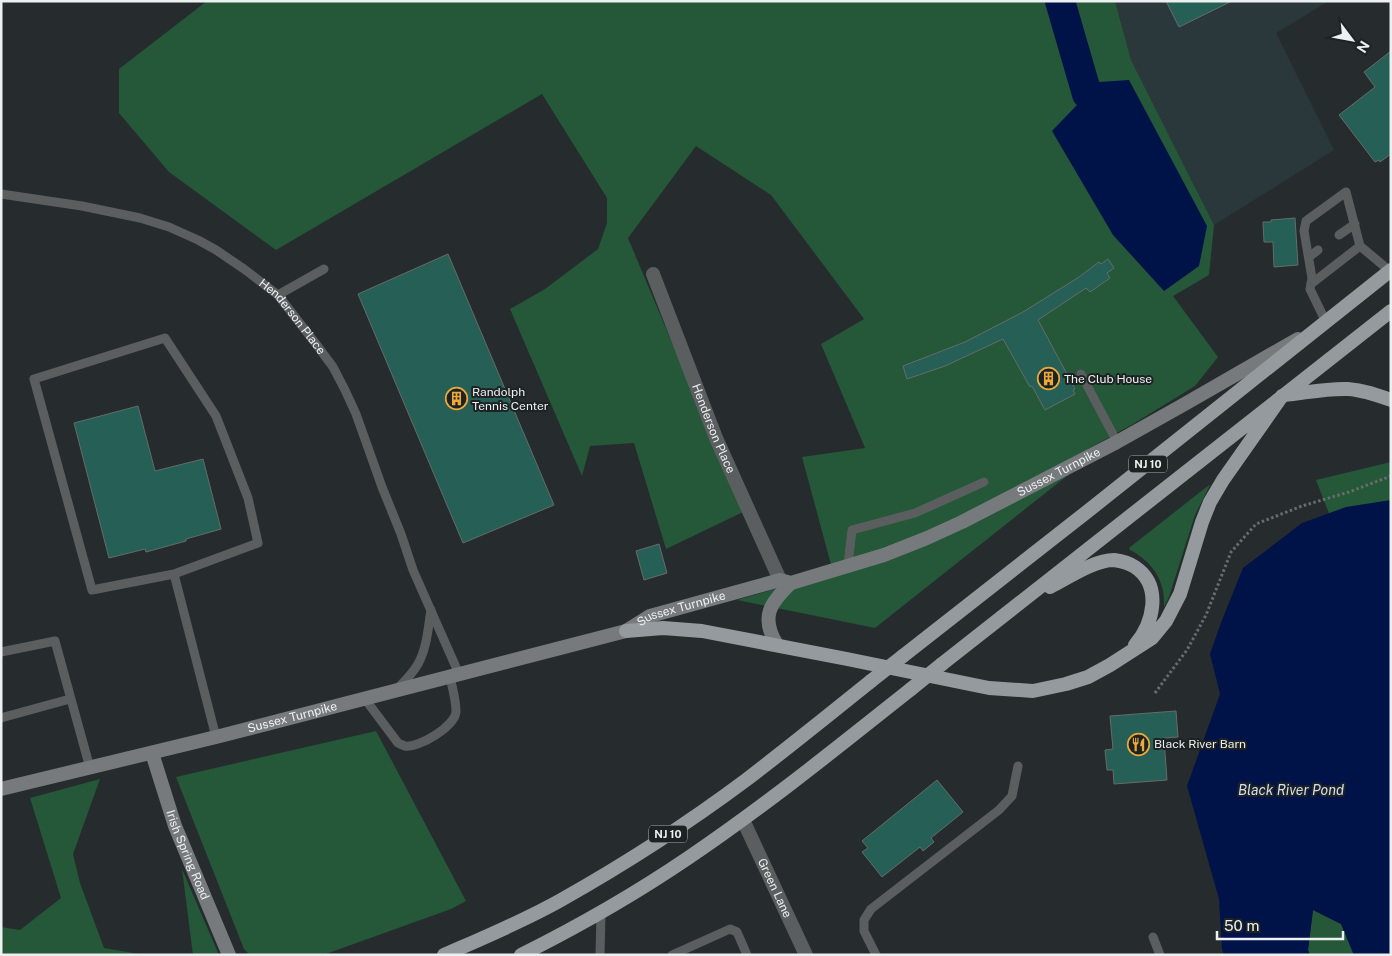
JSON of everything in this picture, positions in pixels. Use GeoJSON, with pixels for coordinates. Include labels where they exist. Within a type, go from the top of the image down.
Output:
{"type":"FeatureCollection","features":[{"type":"Feature","properties":{"kind":"highway","name":"NJ 10"},"geometry":{"type":"LineString","coordinates":[[444,955],[560,901],[641,852],[746,780],[1051,541],[1390,270]]}},
{"type":"Feature","properties":{"kind":"highway","name":"NJ 10"},"geometry":{"type":"LineString","coordinates":[[521,955],[601,913],[680,864],[743,820],[1391,311]]}},
{"type":"Feature","properties":{"kind":"highway"},"geometry":{"type":"LineString","coordinates":[[626,631],[663,628],[702,631],[989,688],[1033,691],[1088,677],[1152,638],[1166,621],[1180,594],[1210,502],[1228,473],[1283,396],[1329,389],[1347,389],[1363,391],[1391,400]]}},
{"type":"Feature","properties":{"kind":"highway"},"geometry":{"type":"LineString","coordinates":[[1018,605],[1098,563],[1115,560],[1130,564],[1148,579],[1153,596],[1153,606],[1144,632],[1128,654]]}},
{"type":"Feature","properties":{"kind":"main road","name":"Sussex Turnpike"},"geometry":{"type":"LineString","coordinates":[[1,789],[216,737],[626,631],[650,616],[884,555],[971,518],[1117,442],[1183,406],[1323,324]]}},
{"type":"Feature","properties":{"kind":"main road"},"geometry":{"type":"LineString","coordinates":[[777,645],[770,634],[770,609],[785,581]]}},
{"type":"Feature","properties":{"kind":"main road","name":"Irish Spring Road"},"geometry":{"type":"LineString","coordinates":[[152,753],[175,826],[229,955]]}},
{"type":"Feature","properties":{"kind":"street","name":"Henderson Place"},"geometry":{"type":"LineString","coordinates":[[652,274],[716,438],[785,581]]}},
{"type":"Feature","properties":{"kind":"street","name":"Green Lane"},"geometry":{"type":"LineString","coordinates":[[743,820],[806,955]]}},
{"type":"Feature","properties":{"kind":"lane"},"geometry":{"type":"LineString","coordinates":[[1323,324],[1310,288],[1312,278],[1304,231],[1306,221],[1346,192],[1360,246],[1390,270]]}},
{"type":"Feature","properties":{"kind":"lane","name":"Henderson Place"},"geometry":{"type":"LineString","coordinates":[[1,194],[82,206],[140,218],[169,227],[198,240],[244,268],[278,296],[333,367],[356,414],[413,570],[431,610],[455,675],[456,712],[453,721],[445,729],[414,745],[406,746],[398,743],[365,699]]}},
{"type":"Feature","properties":{"kind":"lane"},"geometry":{"type":"LineString","coordinates":[[1339,235],[1354,224]]}},
{"type":"Feature","properties":{"kind":"lane"},"geometry":{"type":"LineString","coordinates":[[1311,284],[1360,246]]}},
{"type":"Feature","properties":{"kind":"lane"},"geometry":{"type":"LineString","coordinates":[[1308,258],[1318,250]]}},
{"type":"Feature","properties":{"kind":"lane"},"geometry":{"type":"LineString","coordinates":[[278,296],[324,269]]}},
{"type":"Feature","properties":{"kind":"lane"},"geometry":{"type":"LineString","coordinates":[[165,338],[216,416],[248,498],[258,543],[174,574],[92,590],[34,378],[165,338]]}},
{"type":"Feature","properties":{"kind":"lane"},"geometry":{"type":"LineString","coordinates":[[1082,374],[1117,442]]}},
{"type":"Feature","properties":{"kind":"lane"},"geometry":{"type":"LineString","coordinates":[[848,565],[852,530],[915,513],[984,482]]}},
{"type":"Feature","properties":{"kind":"lane"},"geometry":{"type":"LineString","coordinates":[[174,574],[216,737]]}},
{"type":"Feature","properties":{"kind":"lane"},"geometry":{"type":"LineString","coordinates":[[396,690],[413,672],[423,653],[431,610]]}},
{"type":"Feature","properties":{"kind":"lane"},"geometry":{"type":"LineString","coordinates":[[1,652],[54,640],[90,768]]}},
{"type":"Feature","properties":{"kind":"lane"},"geometry":{"type":"LineString","coordinates":[[1,718],[70,699]]}},
{"type":"Feature","properties":{"kind":"lane"},"geometry":{"type":"LineString","coordinates":[[876,955],[864,931],[864,920],[871,909],[1000,810],[1012,796],[1018,766]]}},
{"type":"Feature","properties":{"kind":"lane"},"geometry":{"type":"LineString","coordinates":[[600,955],[601,913]]}},
{"type":"Feature","properties":{"kind":"lane"},"geometry":{"type":"LineString","coordinates":[[672,955],[730,929],[736,932],[747,955]]}},
{"type":"Feature","properties":{"kind":"lane"},"geometry":{"type":"LineString","coordinates":[[1153,937],[1160,955]]}},
{"type":"Feature","properties":{"kind":"path"},"geometry":{"type":"LineString","coordinates":[[1155,693],[1187,650],[1206,615],[1231,552],[1256,524],[1302,506],[1349,492],[1391,476]]}},
{"type":"Feature","properties":{"kind":"shaded area"},"geometry":{"type":"Polygon","coordinates":[[[1115,1],[1329,1],[1276,33],[1334,150],[1214,225],[1131,60],[1115,1]]]}},
{"type":"Feature","properties":{"kind":"green space"},"geometry":{"type":"Polygon","coordinates":[[[207,1],[1115,1],[1131,60],[1214,225],[1209,275],[1173,296],[1218,357],[1195,386],[1088,449],[1082,464],[875,628],[737,600],[833,572],[802,457],[865,448],[821,344],[864,319],[771,195],[696,146],[628,238],[743,512],[666,549],[634,443],[590,446],[582,476],[510,309],[545,289],[598,249],[607,223],[607,198],[542,94],[276,250],[169,172],[119,113],[119,69],[207,1]]]}},
{"type":"Feature","properties":{"kind":"green space"},"geometry":{"type":"Polygon","coordinates":[[[1391,462],[1391,673],[1316,480],[1391,462]]]}},
{"type":"Feature","properties":{"kind":"green space"},"geometry":{"type":"Polygon","coordinates":[[[1209,485],[1195,515],[1169,597],[1164,607],[1163,591],[1159,578],[1147,562],[1129,548],[1209,485]]]}},
{"type":"Feature","properties":{"kind":"green space"},"geometry":{"type":"Polygon","coordinates":[[[376,731],[466,901],[451,909],[323,955],[250,955],[244,949],[176,777],[376,731]]]}},
{"type":"Feature","properties":{"kind":"green space"},"geometry":{"type":"Polygon","coordinates":[[[100,779],[73,854],[80,883],[104,948],[145,955],[1,955],[1,927],[20,930],[61,898],[30,798],[100,779]]]}},
{"type":"Feature","properties":{"kind":"green space"},"geometry":{"type":"Polygon","coordinates":[[[182,869],[219,955],[193,955],[182,869]]]}},
{"type":"Feature","properties":{"kind":"green space"},"geometry":{"type":"Polygon","coordinates":[[[1313,910],[1341,924],[1354,955],[1310,955],[1308,950],[1313,910]]]}},
{"type":"Feature","properties":{"kind":"water"},"geometry":{"type":"Polygon","coordinates":[[[1129,80],[1207,226],[1199,266],[1164,291],[1113,235],[1052,131],[1099,82],[1129,80]]]}},
{"type":"Feature","properties":{"kind":"water","name":"Black River Pond"},"geometry":{"type":"Polygon","coordinates":[[[1391,500],[1391,955],[1354,955],[1341,924],[1313,910],[1308,950],[1310,955],[1224,955],[1219,899],[1187,786],[1220,694],[1210,654],[1222,620],[1243,568],[1302,523],[1346,507],[1391,500]]]}},
{"type":"Feature","properties":{"kind":"building"},"geometry":{"type":"Polygon","coordinates":[[[1166,1],[1232,1],[1179,27],[1166,1]]]}},
{"type":"Feature","properties":{"kind":"building"},"geometry":{"type":"Polygon","coordinates":[[[1391,51],[1391,154],[1380,162],[1379,160],[1375,162],[1339,115],[1375,87],[1364,72],[1391,51]]]}},
{"type":"Feature","properties":{"kind":"building"},"geometry":{"type":"Polygon","coordinates":[[[1295,218],[1298,265],[1274,267],[1273,242],[1264,242],[1263,222],[1295,218]]]}},
{"type":"Feature","properties":{"kind":"building","name":"Randolph Tennis Center"},"geometry":{"type":"Polygon","coordinates":[[[448,254],[554,505],[463,543],[358,294],[448,254]]]}},
{"type":"Feature","properties":{"kind":"building"},"geometry":{"type":"Polygon","coordinates":[[[1108,259],[1114,268],[1107,273],[1110,278],[1090,292],[1086,288],[1038,320],[1075,389],[1073,390],[1075,394],[1045,410],[1003,339],[945,366],[907,379],[903,366],[965,342],[1023,312],[1079,277],[1099,262],[1101,264],[1108,259]]]}},
{"type":"Feature","properties":{"kind":"building"},"geometry":{"type":"Polygon","coordinates":[[[138,406],[155,471],[203,459],[221,529],[146,552],[145,549],[109,558],[74,423],[138,406]]]}},
{"type":"Feature","properties":{"kind":"building"},"geometry":{"type":"Polygon","coordinates":[[[659,544],[667,573],[644,580],[636,551],[659,544]]]}},
{"type":"Feature","properties":{"kind":"building","name":"Black River Barn"},"geometry":{"type":"Polygon","coordinates":[[[1176,711],[1178,737],[1164,738],[1167,780],[1114,784],[1113,770],[1107,770],[1105,750],[1113,749],[1110,716],[1176,711]]]}},
{"type":"Feature","properties":{"kind":"building"},"geometry":{"type":"Polygon","coordinates":[[[937,780],[963,812],[931,838],[934,842],[923,851],[920,847],[882,877],[862,852],[868,848],[862,841],[937,780]]]}},
{"type":"Feature","properties":{"kind":"waterway"},"geometry":{"type":"LineString","coordinates":[[1060,1],[1087,94]]}},
{"type":"Feature","properties":{"kind":"place","name":"The Club House"},"geometry":{"type":"Point","coordinates":[1048,379]}},
{"type":"Feature","properties":{"kind":"place","name":"Randolph Tennis Center"},"geometry":{"type":"Point","coordinates":[456,399]}},
{"type":"Feature","properties":{"kind":"place","name":"Black River Barn"},"geometry":{"type":"Point","coordinates":[1138,744]}}]}
